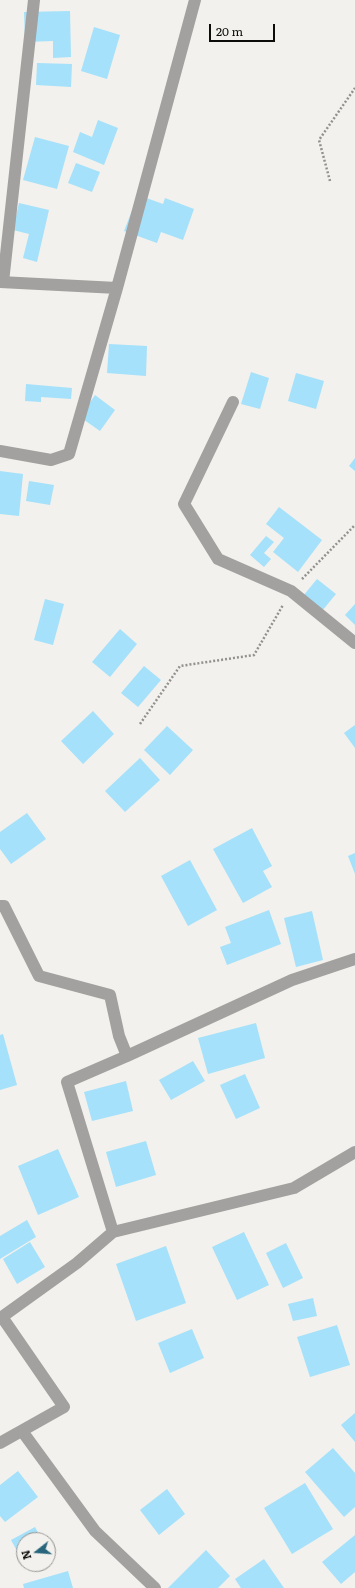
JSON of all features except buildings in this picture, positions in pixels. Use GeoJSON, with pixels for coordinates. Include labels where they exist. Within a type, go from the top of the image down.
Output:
{"type":"FeatureCollection","features":[{"type":"Feature","properties":{"kind":"street"},"geometry":{"type":"LineString","coordinates":[[34,0],[2,282],[117,288]]}},
{"type":"Feature","properties":{"kind":"street"},"geometry":{"type":"LineString","coordinates":[[0,451],[51,460],[68,454],[117,288],[195,0]]}},
{"type":"Feature","properties":{"kind":"street"},"geometry":{"type":"LineString","coordinates":[[233,402],[184,504],[218,559],[291,591],[355,643]]}},
{"type":"Feature","properties":{"kind":"street"},"geometry":{"type":"LineString","coordinates":[[0,906],[4,906],[39,976],[110,995],[118,1036],[127,1056]]}},
{"type":"Feature","properties":{"kind":"street"},"geometry":{"type":"LineString","coordinates":[[113,1232],[67,1082],[292,980],[355,959]]}},
{"type":"Feature","properties":{"kind":"street"},"geometry":{"type":"LineString","coordinates":[[0,1443],[64,1407],[2,1317],[77,1263],[113,1232],[294,1188],[355,1152]]}},
{"type":"Feature","properties":{"kind":"street"},"geometry":{"type":"LineString","coordinates":[[22,1431],[95,1531],[155,1588]]}},
{"type":"Feature","properties":{"kind":"path"},"geometry":{"type":"LineString","coordinates":[[330,182],[319,140],[355,88]]}},
{"type":"Feature","properties":{"kind":"path"},"geometry":{"type":"LineString","coordinates":[[140,724],[180,666],[254,655],[291,591],[355,525]]}}]}
